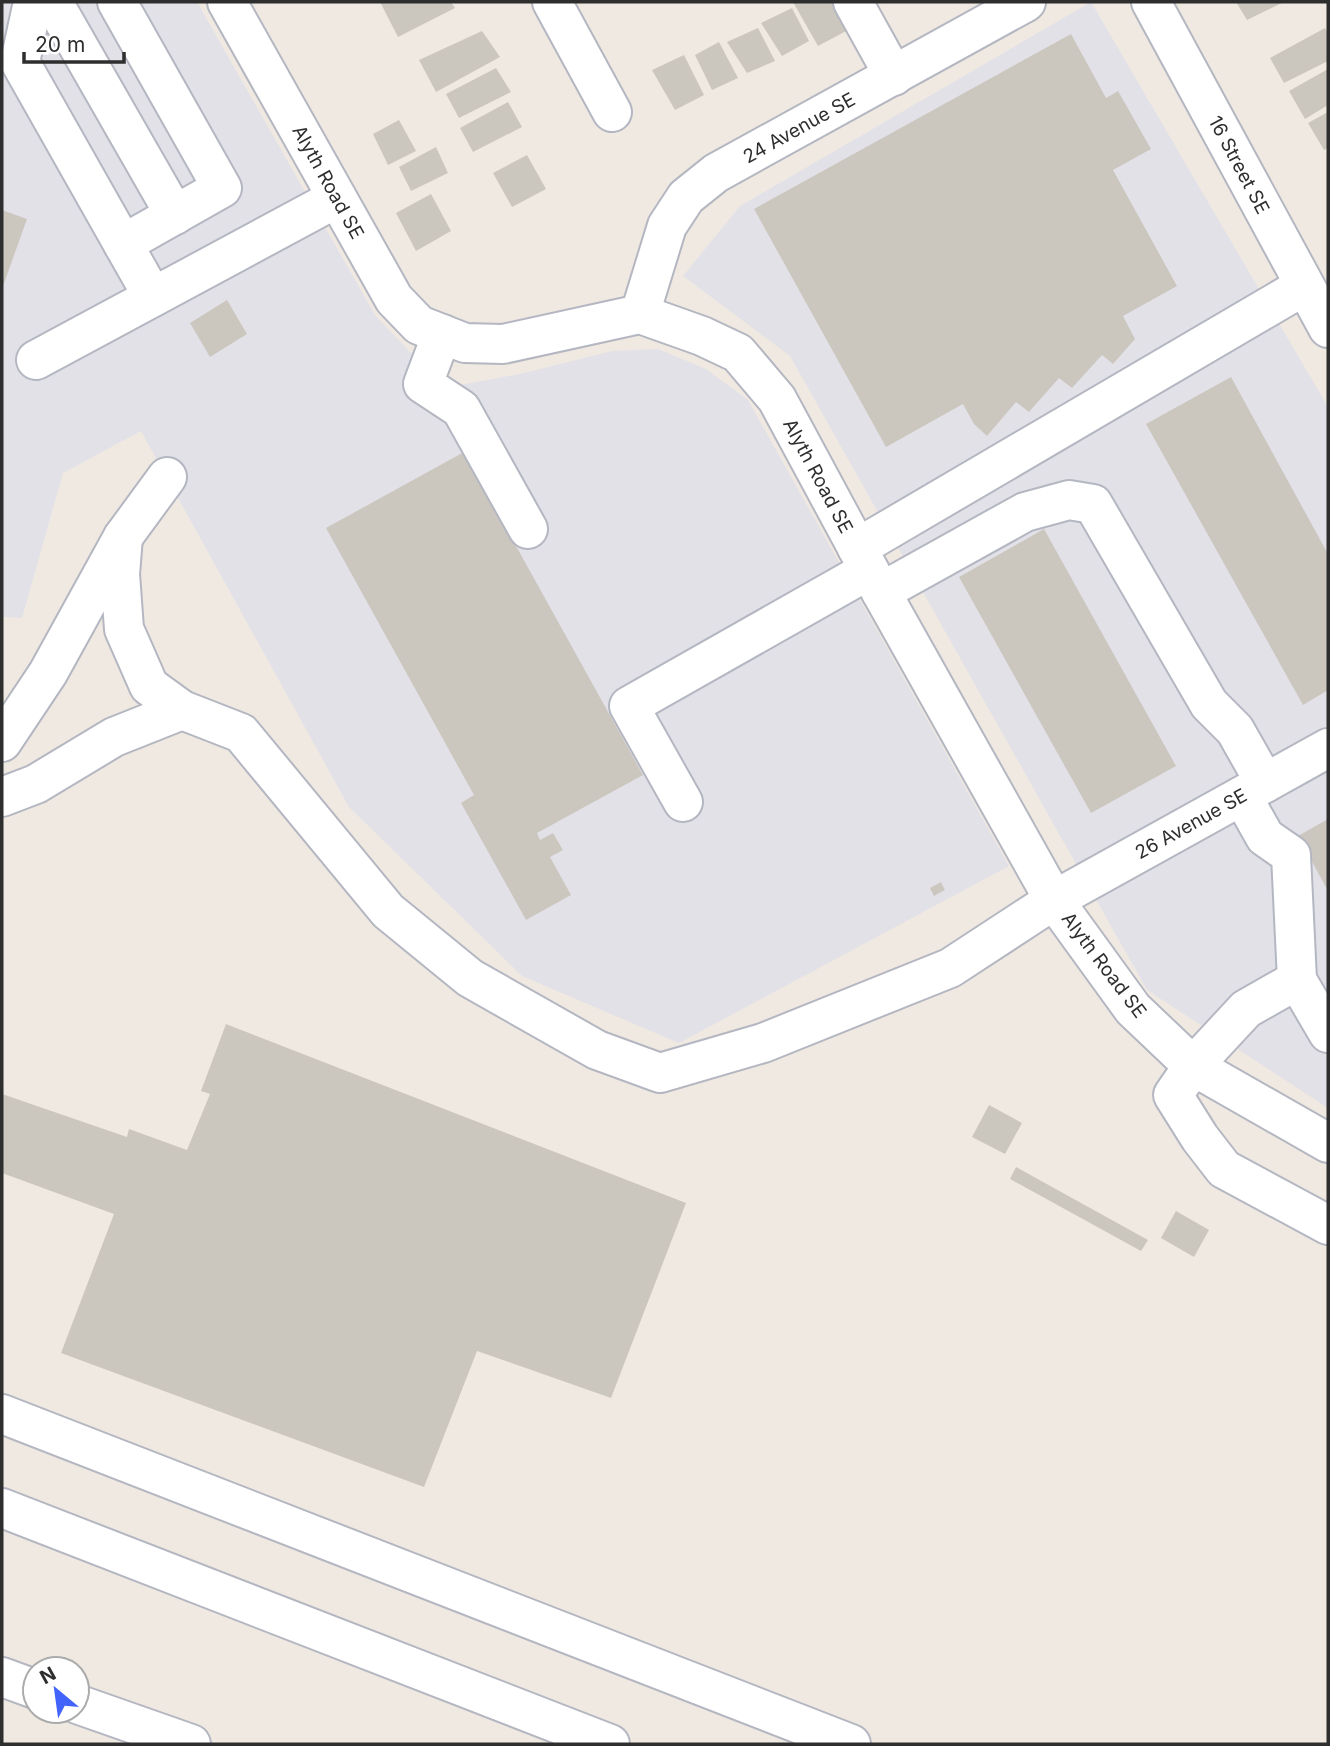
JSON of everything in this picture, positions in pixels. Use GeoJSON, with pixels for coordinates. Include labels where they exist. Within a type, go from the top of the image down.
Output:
{"type":"FeatureCollection","features":[{"type":"Feature","properties":{"kind":"street"},"geometry":{"type":"LineString","coordinates":[[33,2],[20,62],[153,298]]}},
{"type":"Feature","properties":{"kind":"street"},"geometry":{"type":"LineString","coordinates":[[53,2],[174,215]]}},
{"type":"Feature","properties":{"kind":"street"},"geometry":{"type":"LineString","coordinates":[[117,2],[222,188],[123,244]]}},
{"type":"Feature","properties":{"kind":"street","name":"Alyth Road SE"},"geometry":{"type":"LineString","coordinates":[[227,2],[394,299],[419,325],[465,343],[503,344],[640,314],[702,336],[738,353],[777,399],[869,570],[1055,900],[1133,1009],[1193,1066],[1328,1143]]}},
{"type":"Feature","properties":{"kind":"street"},"geometry":{"type":"LineString","coordinates":[[853,2],[894,76]]}},
{"type":"Feature","properties":{"kind":"street","name":"24 Avenue SE"},"geometry":{"type":"LineString","coordinates":[[640,314],[667,226],[686,197],[716,173],[1026,2]]}},
{"type":"Feature","properties":{"kind":"street","name":"16 Street SE"},"geometry":{"type":"LineString","coordinates":[[1151,2],[1328,328]]}},
{"type":"Feature","properties":{"kind":"street"},"geometry":{"type":"LineString","coordinates":[[559,4],[612,112]]}},
{"type":"Feature","properties":{"kind":"street"},"geometry":{"type":"LineString","coordinates":[[36,360],[337,198]]}},
{"type":"Feature","properties":{"kind":"street"},"geometry":{"type":"LineString","coordinates":[[683,802],[629,706],[869,570],[1304,286]]}},
{"type":"Feature","properties":{"kind":"street"},"geometry":{"type":"LineString","coordinates":[[442,334],[423,384],[461,409],[528,529]]}},
{"type":"Feature","properties":{"kind":"street"},"geometry":{"type":"LineString","coordinates":[[2,742],[48,673],[123,537],[167,477]]}},
{"type":"Feature","properties":{"kind":"street"},"geometry":{"type":"LineString","coordinates":[[869,570],[1025,512],[1069,500],[1093,504],[1209,704],[1235,730],[1265,837],[1291,855],[1297,980],[1328,1032]]}},
{"type":"Feature","properties":{"kind":"street","name":"26 Avenue SE"},"geometry":{"type":"LineString","coordinates":[[123,537],[120,574],[124,629],[149,686],[182,710],[242,733],[388,911],[470,978],[597,1050],[660,1073],[763,1043],[950,968],[1055,900],[1328,748]]}},
{"type":"Feature","properties":{"kind":"street"},"geometry":{"type":"LineString","coordinates":[[2,797],[36,785],[114,737],[182,710]]}},
{"type":"Feature","properties":{"kind":"street"},"geometry":{"type":"LineString","coordinates":[[1297,980],[1246,1009],[1193,1066],[1173,1095],[1224,1169],[1328,1225]]}},
{"type":"Feature","properties":{"kind":"street"},"geometry":{"type":"LineString","coordinates":[[2,1415],[851,1744]]}},
{"type":"Feature","properties":{"kind":"street"},"geometry":{"type":"LineString","coordinates":[[2,1508],[610,1744]]}},
{"type":"Feature","properties":{"kind":"street"},"geometry":{"type":"LineString","coordinates":[[2,1677],[21,1684]]}},
{"type":"Feature","properties":{"kind":"street"},"geometry":{"type":"LineString","coordinates":[[91,1709],[191,1744]]}},
{"type":"Feature","properties":{"kind":"shaded area"},"geometry":{"type":"Polygon","coordinates":[[[2,2],[197,2],[375,315],[410,352],[455,386],[520,374],[612,351],[658,349],[706,369],[748,400],[1009,866],[679,1043],[522,976],[349,807],[141,431],[63,473],[22,618],[2,617],[2,2]]]}},
{"type":"Feature","properties":{"kind":"shaded area"},"geometry":{"type":"Polygon","coordinates":[[[1091,2],[1328,407],[1328,1108],[1147,990],[790,356],[683,276],[740,206],[1091,2]]]}},
{"type":"Feature","properties":{"kind":"building"},"geometry":{"type":"Polygon","coordinates":[[[380,2],[451,2],[455,8],[398,37],[380,2]]]}},
{"type":"Feature","properties":{"kind":"building"},"geometry":{"type":"Polygon","coordinates":[[[793,2],[835,2],[850,29],[818,46],[793,2]]]}},
{"type":"Feature","properties":{"kind":"building"},"geometry":{"type":"Polygon","coordinates":[[[1236,2],[1284,2],[1247,20],[1236,2]]]}},
{"type":"Feature","properties":{"kind":"building"},"geometry":{"type":"Polygon","coordinates":[[[792,8],[809,41],[782,56],[761,23],[792,8]]]}},
{"type":"Feature","properties":{"kind":"building"},"geometry":{"type":"Polygon","coordinates":[[[758,28],[775,61],[747,73],[727,42],[758,28]]]}},
{"type":"Feature","properties":{"kind":"building"},"geometry":{"type":"Polygon","coordinates":[[[1325,28],[1328,34],[1328,61],[1284,83],[1270,58],[1325,28]]]}},
{"type":"Feature","properties":{"kind":"building"},"geometry":{"type":"Polygon","coordinates":[[[482,31],[500,57],[436,92],[419,60],[482,31]]]}},
{"type":"Feature","properties":{"kind":"building"},"geometry":{"type":"Polygon","coordinates":[[[1071,34],[1106,98],[1118,91],[1151,149],[1113,170],[1177,286],[1123,316],[1135,339],[1113,364],[1102,355],[1072,388],[1059,378],[1029,412],[1016,402],[987,436],[974,424],[963,404],[886,447],[754,209],[1071,34]]]}},
{"type":"Feature","properties":{"kind":"building"},"geometry":{"type":"Polygon","coordinates":[[[719,42],[738,78],[712,90],[695,55],[719,42]]]}},
{"type":"Feature","properties":{"kind":"building"},"geometry":{"type":"Polygon","coordinates":[[[684,55],[704,95],[675,110],[652,70],[684,55]]]}},
{"type":"Feature","properties":{"kind":"building"},"geometry":{"type":"Polygon","coordinates":[[[496,68],[511,92],[459,118],[446,94],[496,68]]]}},
{"type":"Feature","properties":{"kind":"building"},"geometry":{"type":"Polygon","coordinates":[[[1328,69],[1328,105],[1305,119],[1289,91],[1328,69]]]}},
{"type":"Feature","properties":{"kind":"building"},"geometry":{"type":"Polygon","coordinates":[[[508,102],[522,127],[473,152],[460,128],[508,102]]]}},
{"type":"Feature","properties":{"kind":"building"},"geometry":{"type":"Polygon","coordinates":[[[1328,112],[1328,148],[1324,150],[1308,123],[1328,112]]]}},
{"type":"Feature","properties":{"kind":"building"},"geometry":{"type":"Polygon","coordinates":[[[399,120],[416,151],[388,165],[373,134],[399,120]]]}},
{"type":"Feature","properties":{"kind":"building"},"geometry":{"type":"Polygon","coordinates":[[[436,147],[448,173],[411,191],[399,167],[436,147]]]}},
{"type":"Feature","properties":{"kind":"building"},"geometry":{"type":"Polygon","coordinates":[[[527,155],[546,189],[512,207],[493,173],[527,155]]]}},
{"type":"Feature","properties":{"kind":"building"},"geometry":{"type":"Polygon","coordinates":[[[431,194],[451,231],[416,251],[396,213],[431,194]]]}},
{"type":"Feature","properties":{"kind":"building"},"geometry":{"type":"Polygon","coordinates":[[[2,210],[27,219],[2,289],[2,210]]]}},
{"type":"Feature","properties":{"kind":"building"},"geometry":{"type":"Polygon","coordinates":[[[227,300],[247,334],[210,357],[190,323],[227,300]]]}},
{"type":"Feature","properties":{"kind":"building"},"geometry":{"type":"Polygon","coordinates":[[[1231,377],[1328,554],[1328,690],[1303,705],[1146,424],[1231,377]]]}},
{"type":"Feature","properties":{"kind":"building"},"geometry":{"type":"Polygon","coordinates":[[[464,452],[643,775],[537,833],[540,840],[553,833],[563,850],[550,857],[571,895],[526,920],[461,803],[474,795],[326,528],[464,452]]]}},
{"type":"Feature","properties":{"kind":"building"},"geometry":{"type":"Polygon","coordinates":[[[1044,529],[1176,766],[1091,813],[959,577],[1044,529]]]}},
{"type":"Feature","properties":{"kind":"building"},"geometry":{"type":"Polygon","coordinates":[[[1328,819],[1328,891],[1298,836],[1328,819]]]}},
{"type":"Feature","properties":{"kind":"building"},"geometry":{"type":"Polygon","coordinates":[[[941,882],[945,890],[934,896],[930,888],[941,882]]]}},
{"type":"Feature","properties":{"kind":"building"},"geometry":{"type":"Polygon","coordinates":[[[226,1024],[686,1203],[611,1398],[477,1351],[424,1487],[61,1353],[114,1214],[2,1173],[2,1094],[127,1137],[129,1129],[187,1150],[210,1094],[201,1091],[226,1024]]]}},
{"type":"Feature","properties":{"kind":"building"},"geometry":{"type":"Polygon","coordinates":[[[989,1105],[1022,1123],[1005,1154],[972,1137],[989,1105]]]}},
{"type":"Feature","properties":{"kind":"building"},"geometry":{"type":"Polygon","coordinates":[[[1016,1167],[1148,1240],[1141,1251],[1010,1179],[1016,1167]]]}},
{"type":"Feature","properties":{"kind":"building"},"geometry":{"type":"Polygon","coordinates":[[[1176,1211],[1209,1230],[1194,1257],[1161,1238],[1176,1211]]]}}]}
